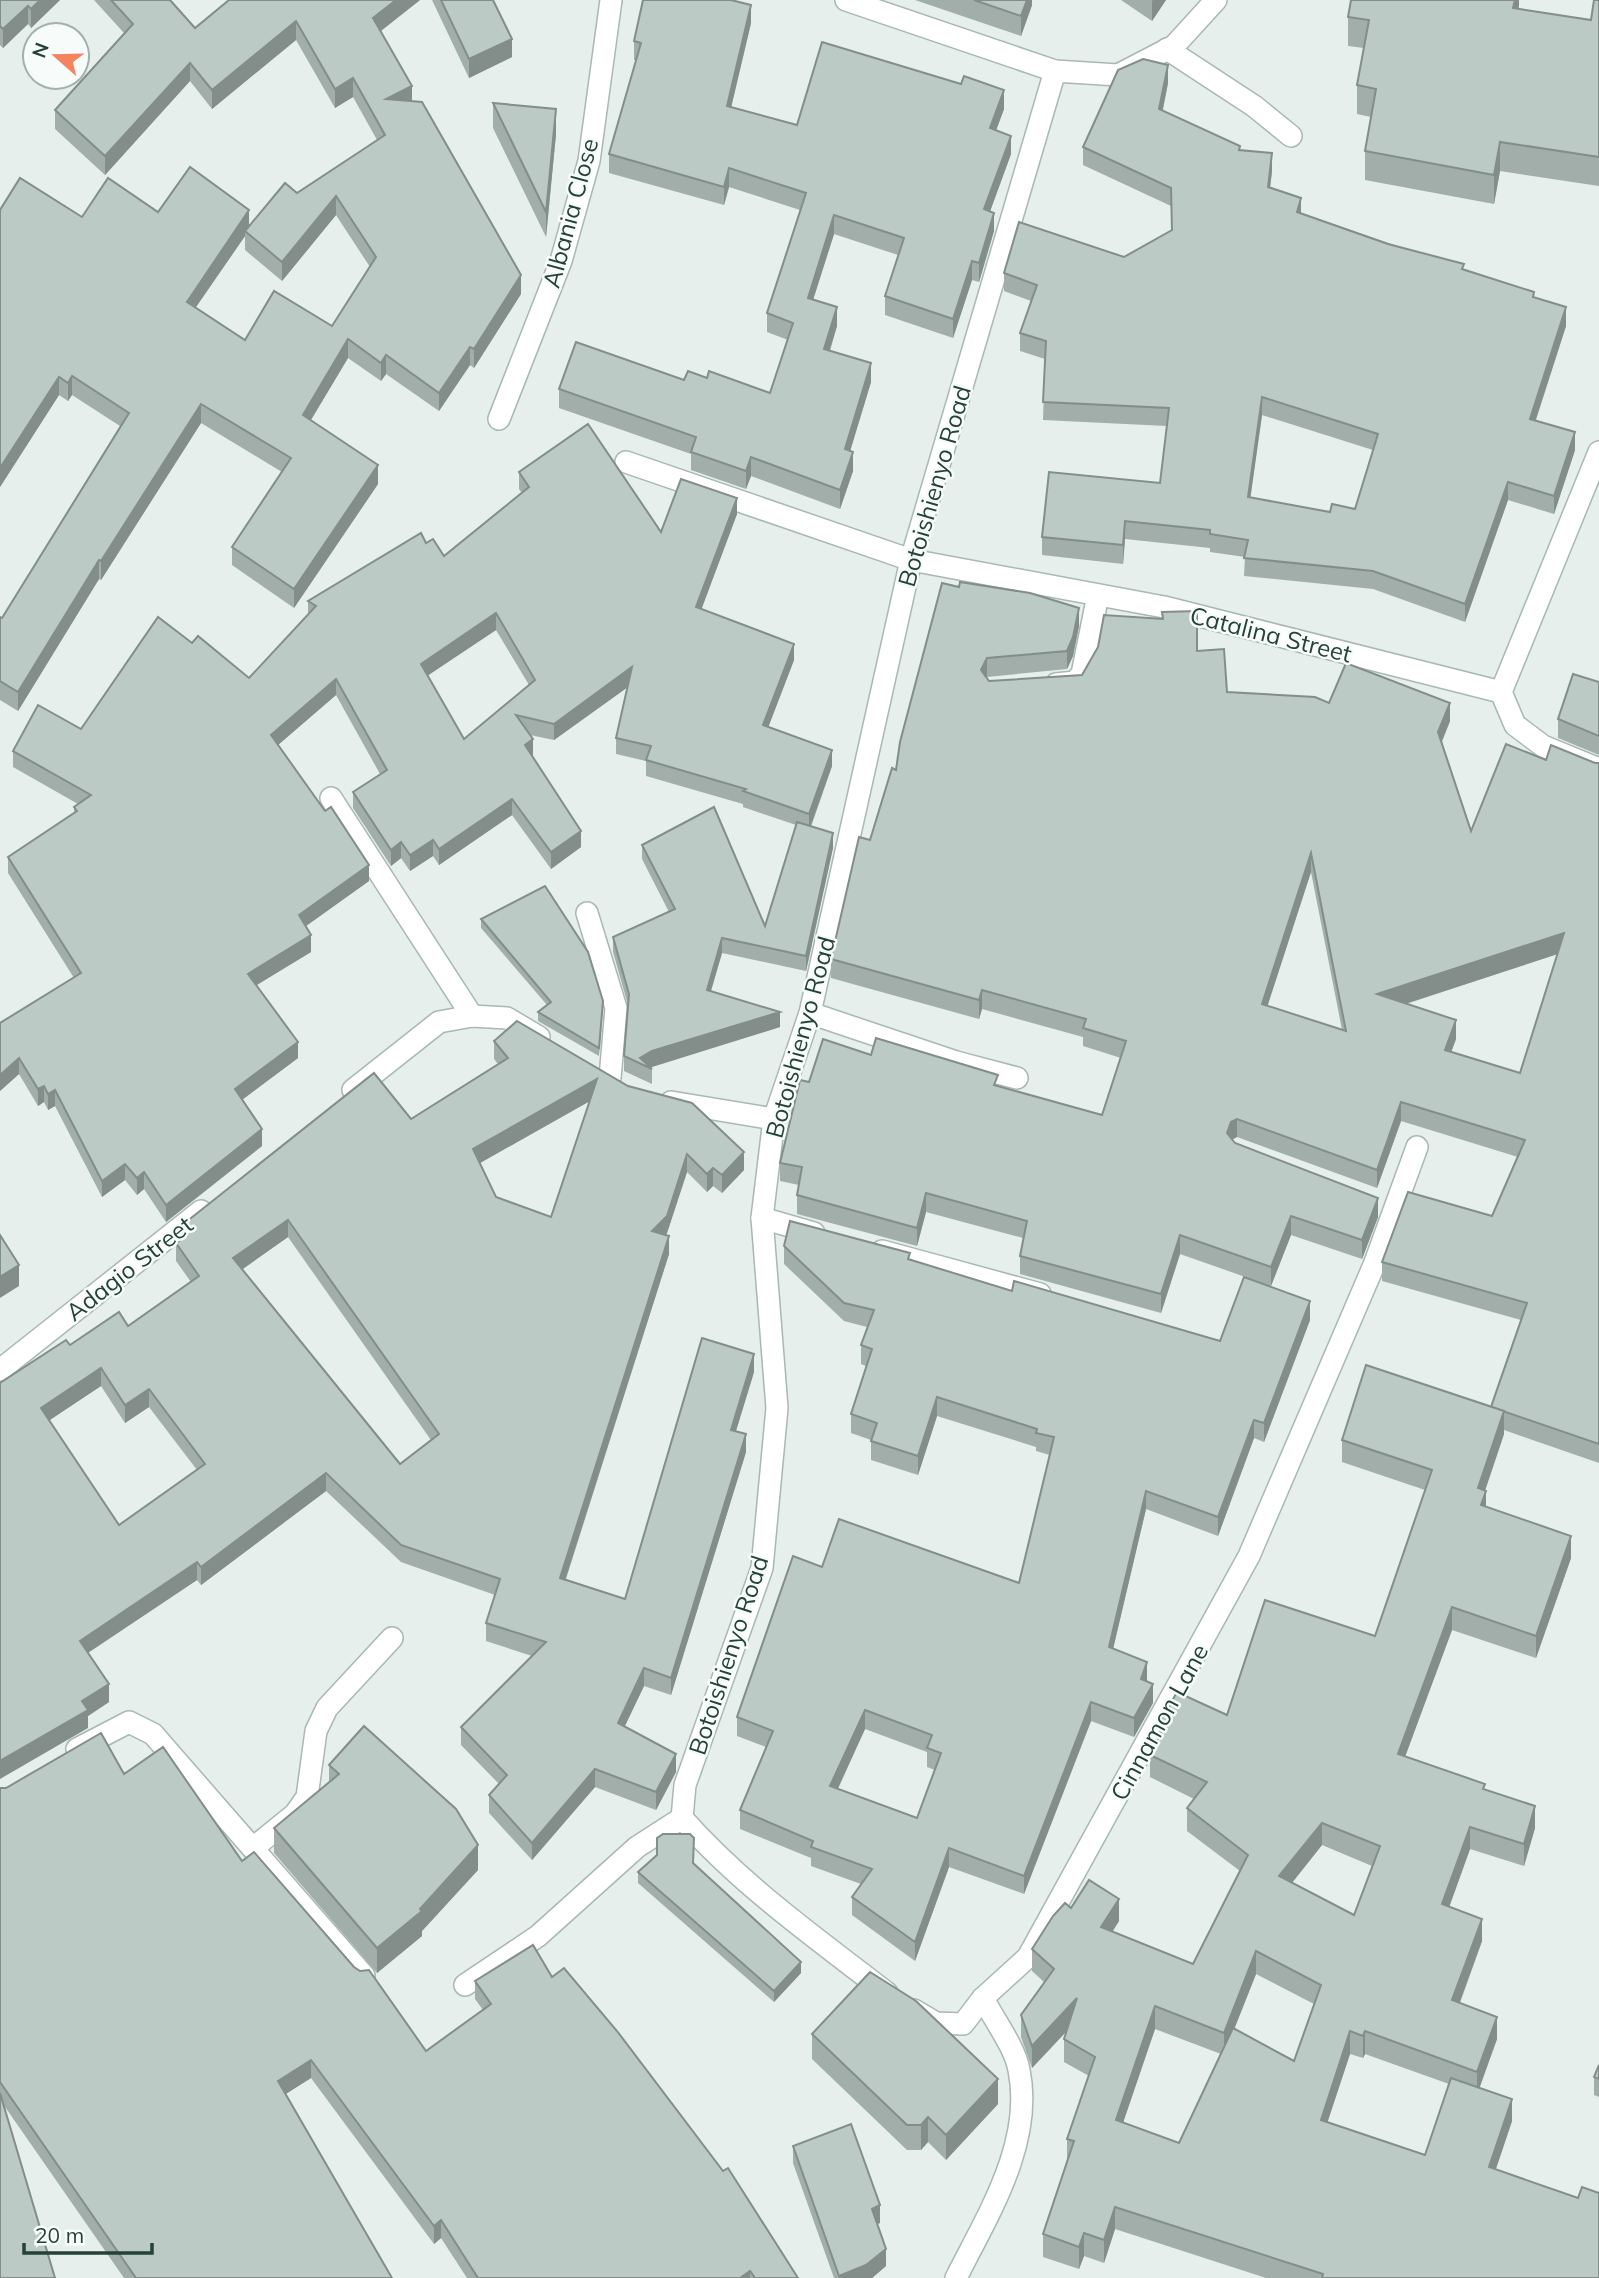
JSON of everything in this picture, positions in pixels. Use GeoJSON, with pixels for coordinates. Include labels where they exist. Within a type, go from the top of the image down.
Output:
{"type":"FeatureCollection","features":[{"type":"Feature","properties":{"kind":"street","name":"Albania Close"},"geometry":{"type":"LineString","coordinates":[[499,419],[561,261],[585,174],[607,45],[611,0]]}},
{"type":"Feature","properties":{"kind":"street"},"geometry":{"type":"LineString","coordinates":[[846,0],[1055,71],[1118,75],[1167,49],[1216,0]]}},
{"type":"Feature","properties":{"kind":"street"},"geometry":{"type":"LineString","coordinates":[[1167,49],[1254,106],[1291,136]]}},
{"type":"Feature","properties":{"kind":"street","name":"Botoishienyo Road"},"geometry":{"type":"LineString","coordinates":[[682,1818],[685,1785],[762,1568],[777,1408],[762,1218],[774,1119],[810,1013],[911,560],[1055,71]]}},
{"type":"Feature","properties":{"kind":"street"},"geometry":{"type":"LineString","coordinates":[[1599,452],[1501,692],[1515,724],[1542,746],[1599,769]]}},
{"type":"Feature","properties":{"kind":"street","name":"Catalina Street"},"geometry":{"type":"LineString","coordinates":[[626,462],[911,560],[1164,607],[1501,692]]}},
{"type":"Feature","properties":{"kind":"street"},"geometry":{"type":"LineString","coordinates":[[1034,685],[1075,682],[1082,674],[1098,595]]}},
{"type":"Feature","properties":{"kind":"street"},"geometry":{"type":"LineString","coordinates":[[331,798],[472,1016]]}},
{"type":"Feature","properties":{"kind":"street"},"geometry":{"type":"LineString","coordinates":[[587,913],[616,1008],[610,1078]]}},
{"type":"Feature","properties":{"kind":"street"},"geometry":{"type":"LineString","coordinates":[[810,1013],[956,1062],[1017,1078]]}},
{"type":"Feature","properties":{"kind":"street"},"geometry":{"type":"LineString","coordinates":[[332,1107],[439,1022],[472,1016],[507,1018],[557,1047]]}},
{"type":"Feature","properties":{"kind":"street"},"geometry":{"type":"LineString","coordinates":[[589,1066],[640,1093],[683,1106],[774,1119]]}},
{"type":"Feature","properties":{"kind":"street","name":"Cinnamon Lane"},"geometry":{"type":"LineString","coordinates":[[983,1998],[1028,1957],[1249,1556],[1301,1442],[1417,1147]]}},
{"type":"Feature","properties":{"kind":"street"},"geometry":{"type":"LineString","coordinates":[[1369,1199],[1394,1209]]}},
{"type":"Feature","properties":{"kind":"street","name":"Adagio Street"},"geometry":{"type":"LineString","coordinates":[[0,1370],[214,1200]]}},
{"type":"Feature","properties":{"kind":"street"},"geometry":{"type":"LineString","coordinates":[[762,1218],[828,1236]]}},
{"type":"Feature","properties":{"kind":"street"},"geometry":{"type":"LineString","coordinates":[[868,1247],[1067,1301]]}},
{"type":"Feature","properties":{"kind":"street"},"geometry":{"type":"LineString","coordinates":[[253,1848],[295,1814],[306,1797],[316,1731],[327,1708],[393,1638]]}},
{"type":"Feature","properties":{"kind":"street"},"geometry":{"type":"LineString","coordinates":[[57,1761],[129,1722],[153,1734],[364,1976]]}},
{"type":"Feature","properties":{"kind":"street"},"geometry":{"type":"LineString","coordinates":[[465,1985],[538,1936],[637,1847],[682,1818],[715,1854],[800,1928],[897,2000],[936,2023],[962,2024],[983,1998],[1019,2068],[1023,2107],[1005,2178],[956,2278]]}},
{"type":"Feature","properties":{"kind":"building"},"geometry":{"type":"Polygon","coordinates":[[[0,0],[40,0],[31,9],[28,6],[3,29],[0,26],[0,0]]]}},
{"type":"Feature","properties":{"kind":"building"},"geometry":{"type":"Polygon","coordinates":[[[111,0],[170,0],[195,28],[229,0],[396,0],[373,18],[412,86],[386,99],[422,102],[521,275],[474,349],[470,347],[439,393],[386,355],[381,363],[348,339],[303,415],[378,465],[294,589],[232,547],[291,458],[201,404],[101,561],[99,560],[18,692],[0,681],[0,617],[2,618],[129,413],[72,376],[68,383],[59,377],[0,468],[0,210],[20,178],[82,217],[108,178],[158,212],[190,167],[249,210],[187,302],[245,340],[274,291],[332,326],[376,257],[336,196],[282,262],[245,231],[285,183],[297,193],[385,135],[353,78],[335,89],[296,21],[212,90],[190,63],[105,156],[55,110],[72,91],[91,91],[91,70],[133,24],[111,0]]]}},
{"type":"Feature","properties":{"kind":"building"},"geometry":{"type":"Polygon","coordinates":[[[441,0],[493,0],[512,39],[469,59],[441,0]]]}},
{"type":"Feature","properties":{"kind":"building"},"geometry":{"type":"Polygon","coordinates":[[[643,0],[731,0],[751,5],[727,106],[797,125],[822,42],[961,84],[964,76],[1004,90],[990,128],[1011,136],[984,209],[994,213],[979,263],[972,261],[953,319],[885,296],[904,238],[834,215],[808,298],[837,307],[824,349],[871,363],[845,449],[853,452],[840,490],[751,457],[746,471],[691,452],[696,437],[559,389],[576,342],[684,380],[688,371],[707,378],[709,371],[770,393],[793,323],[767,313],[806,193],[729,168],[724,187],[609,154],[641,43],[634,41],[643,0]]]}},
{"type":"Feature","properties":{"kind":"building"},"geometry":{"type":"Polygon","coordinates":[[[974,0],[1027,0],[1021,16],[974,0]]]}},
{"type":"Feature","properties":{"kind":"building"},"geometry":{"type":"Polygon","coordinates":[[[1351,0],[1515,0],[1513,8],[1591,20],[1594,0],[1599,0],[1599,157],[1500,142],[1494,175],[1365,151],[1376,89],[1357,85],[1369,20],[1348,17],[1351,0]]]}},
{"type":"Feature","properties":{"kind":"building"},"geometry":{"type":"Polygon","coordinates":[[[1143,59],[1168,65],[1159,109],[1240,146],[1239,150],[1272,153],[1268,187],[1301,198],[1297,212],[1388,244],[1464,264],[1462,269],[1534,292],[1533,297],[1566,307],[1530,419],[1575,432],[1554,496],[1508,482],[1465,604],[1373,571],[1244,558],[1248,540],[1210,534],[1210,530],[1125,521],[1123,545],[1042,537],[1049,472],[1160,483],[1169,408],[1043,402],[1046,341],[1020,333],[1037,285],[1004,273],[1019,222],[1124,257],[1172,230],[1171,188],[1083,147],[1118,70],[1143,59]],[[1262,397],[1248,497],[1330,512],[1332,504],[1355,509],[1378,434],[1262,397]]]}},
{"type":"Feature","properties":{"kind":"building"},"geometry":{"type":"Polygon","coordinates":[[[493,103],[556,109],[546,212],[493,103]]]}},
{"type":"Feature","properties":{"kind":"building"},"geometry":{"type":"Polygon","coordinates":[[[588,424],[661,532],[681,479],[737,498],[696,607],[794,644],[763,725],[832,750],[809,814],[743,791],[746,789],[646,760],[651,746],[616,738],[632,667],[554,724],[516,715],[533,739],[525,745],[581,831],[551,852],[512,799],[439,849],[433,840],[410,855],[401,842],[391,850],[353,792],[387,770],[336,679],[271,735],[325,811],[331,807],[369,865],[299,915],[311,935],[248,974],[298,1042],[235,1089],[262,1129],[166,1205],[144,1172],[137,1178],[125,1164],[102,1181],[55,1090],[48,1094],[44,1086],[38,1089],[19,1058],[0,1075],[0,1023],[81,973],[8,857],[77,811],[74,807],[91,795],[13,751],[38,705],[81,729],[158,617],[192,643],[198,636],[249,678],[316,606],[308,601],[421,533],[426,543],[433,539],[444,556],[529,487],[519,472],[588,424]],[[496,613],[421,664],[464,739],[535,680],[496,613]]]}},
{"type":"Feature","properties":{"kind":"building"},"geometry":{"type":"Polygon","coordinates":[[[960,582],[1030,593],[1079,608],[1067,651],[987,658],[981,670],[989,681],[1082,675],[1098,647],[1104,615],[1163,619],[1162,612],[1197,611],[1197,651],[1224,649],[1227,692],[1315,697],[1329,703],[1346,663],[1450,703],[1438,732],[1471,831],[1506,744],[1546,760],[1551,745],[1599,763],[1599,1444],[1491,1407],[1527,1303],[1382,1262],[1408,1192],[1492,1216],[1525,1140],[1401,1102],[1377,1170],[1237,1119],[1231,1122],[1227,1133],[1235,1143],[1378,1198],[1362,1240],[1291,1216],[1271,1267],[1180,1235],[1161,1294],[1020,1256],[1027,1221],[926,1193],[917,1228],[797,1195],[802,1167],[780,1163],[800,1080],[809,1082],[823,1039],[871,1055],[876,1038],[998,1075],[994,1085],[1102,1115],[1126,1041],[1083,1028],[1086,1019],[982,990],[979,1000],[831,959],[859,837],[870,840],[892,768],[896,770],[900,742],[942,583],[959,587],[960,582]],[[1311,853],[1262,1004],[1346,1031],[1336,981],[1311,853]],[[1564,933],[1377,994],[1456,1020],[1445,1050],[1520,1073],[1564,933]]]}},
{"type":"Feature","properties":{"kind":"building"},"geometry":{"type":"Polygon","coordinates":[[[1573,674],[1599,682],[1599,736],[1558,719],[1573,674]]]}},
{"type":"Feature","properties":{"kind":"building"},"geometry":{"type":"Polygon","coordinates":[[[714,807],[765,926],[797,822],[833,833],[806,956],[722,938],[707,990],[780,1012],[652,1051],[640,1058],[652,1069],[624,1056],[629,994],[613,937],[675,909],[642,845],[714,807]]]}},
{"type":"Feature","properties":{"kind":"building"},"geometry":{"type":"Polygon","coordinates":[[[545,886],[588,952],[603,1001],[599,1048],[538,1012],[551,1002],[481,919],[545,886]]]}},
{"type":"Feature","properties":{"kind":"building"},"geometry":{"type":"Polygon","coordinates":[[[517,1021],[628,1086],[692,1103],[744,1152],[722,1175],[713,1168],[707,1174],[687,1154],[667,1216],[652,1231],[669,1236],[560,1578],[625,1599],[702,1338],[754,1354],[731,1430],[746,1434],[671,1678],[644,1668],[618,1723],[676,1754],[656,1792],[595,1769],[532,1843],[489,1795],[507,1775],[461,1727],[546,1642],[486,1623],[500,1579],[401,1545],[326,1473],[201,1567],[197,1562],[80,1641],[109,1684],[82,1701],[88,1710],[0,1761],[0,1383],[66,1340],[70,1345],[119,1312],[128,1326],[199,1276],[176,1243],[187,1236],[181,1226],[374,1073],[411,1119],[508,1058],[494,1041],[517,1021]],[[597,1079],[473,1149],[496,1197],[551,1217],[597,1079]],[[288,1220],[233,1258],[400,1464],[439,1434],[288,1220]],[[101,1368],[41,1408],[119,1525],[205,1464],[149,1389],[125,1405],[101,1368]]]}},
{"type":"Feature","properties":{"kind":"building"},"geometry":{"type":"Polygon","coordinates":[[[790,1221],[910,1253],[908,1259],[1012,1291],[1014,1281],[1220,1341],[1244,1277],[1310,1301],[1264,1423],[1254,1420],[1218,1517],[1146,1491],[1109,1647],[1147,1662],[1141,1679],[1153,1684],[1134,1718],[1091,1702],[1024,1876],[949,1848],[915,1942],[852,1897],[872,1869],[811,1847],[813,1841],[740,1810],[773,1731],[737,1717],[793,1556],[822,1567],[839,1519],[1019,1583],[1054,1437],[937,1397],[918,1456],[871,1441],[877,1423],[851,1414],[872,1349],[861,1345],[874,1310],[844,1303],[784,1246],[790,1221]],[[865,1710],[830,1786],[917,1818],[941,1753],[927,1748],[932,1735],[865,1710]]]}},
{"type":"Feature","properties":{"kind":"building"},"geometry":{"type":"Polygon","coordinates":[[[0,1235],[19,1265],[0,1277],[0,1235]]]}},
{"type":"Feature","properties":{"kind":"building"},"geometry":{"type":"Polygon","coordinates":[[[1366,1365],[1504,1411],[1478,1488],[1486,1491],[1481,1505],[1571,1536],[1536,1636],[1452,1607],[1398,1754],[1485,1784],[1483,1789],[1535,1806],[1524,1844],[1470,1827],[1442,1904],[1482,1919],[1452,2000],[1497,2017],[1477,2072],[1365,2031],[1363,2036],[1350,2031],[1321,2120],[1425,2155],[1451,2078],[1512,2099],[1489,2167],[1578,2198],[1582,2187],[1599,2193],[1599,2278],[1322,2278],[1323,2274],[1115,2207],[1104,2240],[1084,2233],[1079,2247],[1043,2234],[1074,2141],[1067,2139],[1095,2057],[1064,2039],[1077,1998],[1032,2046],[1021,2015],[1054,1969],[1032,1949],[1053,1916],[1065,1903],[1071,1908],[1089,1880],[1119,1899],[1101,1927],[1193,1964],[1248,1855],[1187,1808],[1207,1782],[1150,1755],[1164,1726],[1159,1724],[1177,1692],[1227,1715],[1265,1600],[1375,1636],[1432,1470],[1342,1440],[1366,1365]],[[1322,1823],[1279,1876],[1354,1915],[1380,1846],[1322,1823]],[[1256,1951],[1224,2033],[1155,2006],[1116,2120],[1179,2143],[1233,2028],[1294,2061],[1321,1985],[1256,1951]]]}},
{"type":"Feature","properties":{"kind":"building"},"geometry":{"type":"Polygon","coordinates":[[[364,1726],[456,1809],[478,1845],[420,1909],[422,1911],[377,1948],[274,1828],[339,1774],[329,1765],[364,1726]]]}},
{"type":"Feature","properties":{"kind":"building"},"geometry":{"type":"Polygon","coordinates":[[[101,1733],[124,1774],[163,1747],[242,1861],[254,1852],[354,1967],[360,1971],[369,1970],[426,2051],[491,2004],[475,1981],[533,1945],[552,1977],[564,1968],[617,2031],[723,2171],[728,2168],[798,2278],[755,2278],[750,2271],[740,2278],[478,2278],[441,2220],[434,2226],[311,2060],[278,2081],[392,2278],[136,2278],[0,2082],[0,1788],[6,1788],[101,1733]]]}},
{"type":"Feature","properties":{"kind":"building"},"geometry":{"type":"Polygon","coordinates":[[[663,1834],[690,1834],[694,1838],[693,1863],[801,1962],[774,1991],[638,1872],[657,1855],[657,1838],[663,1834]]]}},
{"type":"Feature","properties":{"kind":"building"},"geometry":{"type":"Polygon","coordinates":[[[870,1972],[916,2001],[998,2079],[946,2135],[928,2117],[921,2125],[907,2125],[812,2034],[870,1972]]]}},
{"type":"Feature","properties":{"kind":"building"},"geometry":{"type":"Polygon","coordinates":[[[1599,2065],[1599,2079],[1594,2077],[1599,2065]]]}},
{"type":"Feature","properties":{"kind":"building"},"geometry":{"type":"Polygon","coordinates":[[[0,2093],[55,2278],[0,2278],[0,2093]]]}},
{"type":"Feature","properties":{"kind":"building"},"geometry":{"type":"Polygon","coordinates":[[[851,2124],[880,2205],[872,2209],[886,2249],[866,2265],[839,2276],[793,2146],[851,2124]]]}}]}
